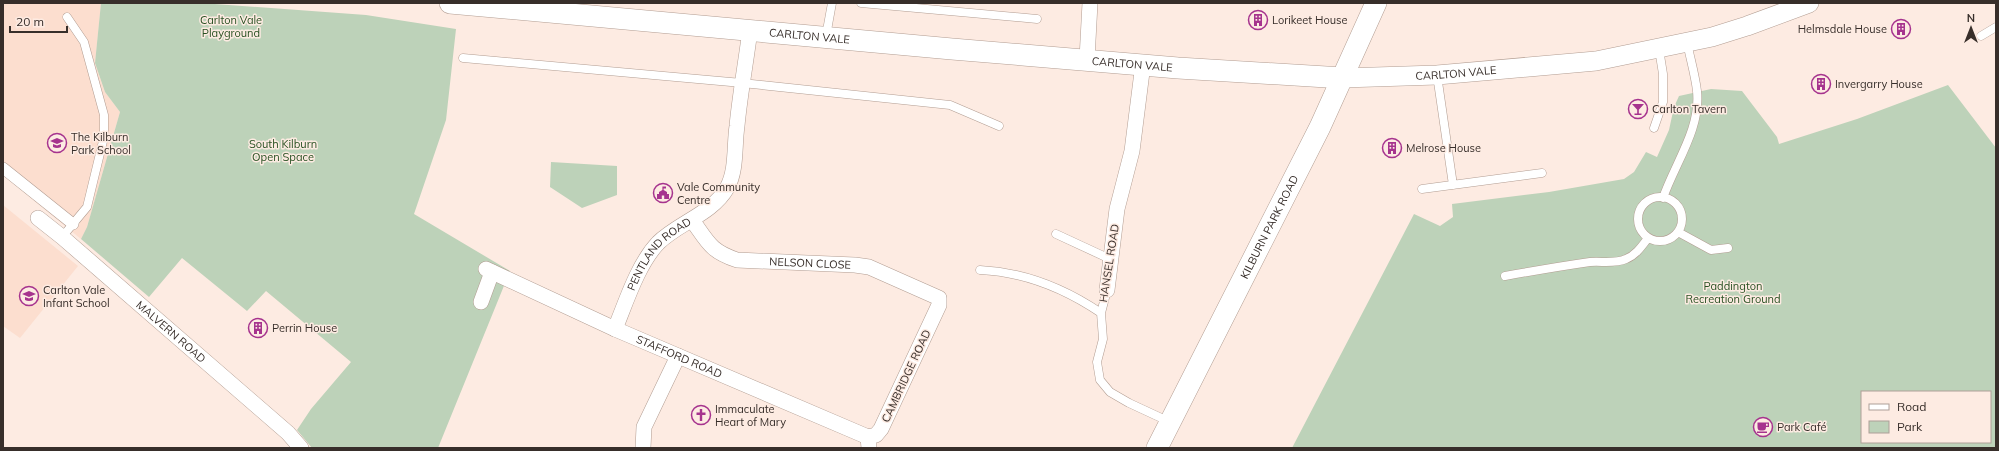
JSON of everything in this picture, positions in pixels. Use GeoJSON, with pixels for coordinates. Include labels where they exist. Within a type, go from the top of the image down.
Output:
{"type":"FeatureCollection","features":[{"type":"Feature","properties":{"kind":"main road","name":"CARLTON VALE"},"geometry":{"type":"LineString","coordinates":[[450,3],[645,22],[826,36],[1143,64],[1343,78]]}},
{"type":"Feature","properties":{"kind":"main road","name":"KILBURN PARK ROAD"},"geometry":{"type":"LineString","coordinates":[[1157,448],[1320,127],[1376,3]]}},
{"type":"Feature","properties":{"kind":"street"},"geometry":{"type":"LineString","coordinates":[[1087,59],[1090,3]]}},
{"type":"Feature","properties":{"kind":"street","name":"CARLTON VALE"},"geometry":{"type":"LineString","coordinates":[[1343,78],[1437,75],[1596,61],[1659,49],[1748,26],[1807,3]]}},
{"type":"Feature","properties":{"kind":"street","name":"PENTLAND ROAD"},"geometry":{"type":"LineString","coordinates":[[615,329],[648,256],[658,243],[672,231],[692,220],[710,206],[726,189],[733,171],[742,83],[750,30]]}},
{"type":"Feature","properties":{"kind":"street","name":"HANSEL ROAD"},"geometry":{"type":"LineString","coordinates":[[1106,290],[1117,209],[1132,151],[1143,64]]}},
{"type":"Feature","properties":{"kind":"street"},"geometry":{"type":"LineString","coordinates":[[3,168],[73,224]]}},
{"type":"Feature","properties":{"kind":"street","name":"MALVERN ROAD"},"geometry":{"type":"LineString","coordinates":[[38,218],[62,237],[288,433],[301,448]]}},
{"type":"Feature","properties":{"kind":"street","name":"NELSON CLOSE"},"geometry":{"type":"LineString","coordinates":[[692,220],[713,249],[723,255],[737,260],[750,262],[855,265],[869,267],[939,298]]}},
{"type":"Feature","properties":{"kind":"street","name":"STAFFORD ROAD"},"geometry":{"type":"LineString","coordinates":[[481,302],[489,271],[869,443]]}},
{"type":"Feature","properties":{"kind":"street","name":"CAMBRIDGE ROAD"},"geometry":{"type":"LineString","coordinates":[[869,443],[881,429],[939,305],[939,298]]}},
{"type":"Feature","properties":{"kind":"street"},"geometry":{"type":"LineString","coordinates":[[643,448],[644,427],[678,356]]}},
{"type":"Feature","properties":{"kind":"lane"},"geometry":{"type":"LineString","coordinates":[[826,36],[832,3]]}},
{"type":"Feature","properties":{"kind":"lane"},"geometry":{"type":"LineString","coordinates":[[861,3],[1038,19]]}},
{"type":"Feature","properties":{"kind":"lane"},"geometry":{"type":"LineString","coordinates":[[62,237],[87,207],[104,137],[104,115],[84,42],[67,17]]}},
{"type":"Feature","properties":{"kind":"lane"},"geometry":{"type":"LineString","coordinates":[[1981,36],[1996,27]]}},
{"type":"Feature","properties":{"kind":"lane"},"geometry":{"type":"LineString","coordinates":[[1663,198],[1691,133],[1695,119],[1697,92],[1687,42]]}},
{"type":"Feature","properties":{"kind":"lane"},"geometry":{"type":"LineString","coordinates":[[1654,128],[1663,102],[1663,74],[1659,49]]}},
{"type":"Feature","properties":{"kind":"lane"},"geometry":{"type":"LineString","coordinates":[[463,58],[742,83],[950,105],[999,126]]}},
{"type":"Feature","properties":{"kind":"lane"},"geometry":{"type":"LineString","coordinates":[[1437,75],[1453,185]]}},
{"type":"Feature","properties":{"kind":"lane"},"geometry":{"type":"LineString","coordinates":[[1422,189],[1542,173]]}},
{"type":"Feature","properties":{"kind":"lane"},"geometry":{"type":"LineString","coordinates":[[1656,198],[1663,198],[1676,204],[1680,210],[1682,218],[1678,232],[1667,240],[1661,242],[1648,238],[1640,228],[1639,215],[1645,204],[1656,198]]}},
{"type":"Feature","properties":{"kind":"lane"},"geometry":{"type":"LineString","coordinates":[[1678,232],[1711,250],[1728,248]]}},
{"type":"Feature","properties":{"kind":"lane"},"geometry":{"type":"LineString","coordinates":[[1056,234],[1110,259]]}},
{"type":"Feature","properties":{"kind":"lane"},"geometry":{"type":"LineString","coordinates":[[1505,276],[1574,264],[1600,261],[1619,261],[1638,252],[1648,238]]}},
{"type":"Feature","properties":{"kind":"lane"},"geometry":{"type":"LineString","coordinates":[[980,270],[1005,271],[1032,278],[1101,313]]}},
{"type":"Feature","properties":{"kind":"lane","name":"HANSEL ROAD"},"geometry":{"type":"LineString","coordinates":[[1106,290],[1101,313],[1103,339],[1097,362],[1100,380],[1110,392],[1171,423]]}},
{"type":"Feature","properties":{"kind":"shaded area","name":"The Kilburn Park School"},"geometry":{"type":"Polygon","coordinates":[[[3,3],[101,3],[95,63],[105,92],[120,112],[87,227],[81,239],[3,175],[3,3]]]}},
{"type":"Feature","properties":{"kind":"shaded area","name":"Carlton Vale Infant School"},"geometry":{"type":"Polygon","coordinates":[[[3,205],[78,266],[20,338],[3,326],[3,205]]]}},
{"type":"Feature","properties":{"kind":"green space","name":"South Kilburn Open Space"},"geometry":{"type":"Polygon","coordinates":[[[101,3],[201,3],[366,15],[456,29],[446,120],[414,214],[510,271],[438,448],[312,448],[297,430],[311,409],[351,362],[266,291],[247,311],[182,258],[149,297],[81,239],[87,227],[120,112],[105,92],[95,63],[101,3]]]}},
{"type":"Feature","properties":{"kind":"green space","name":"Paddington Recreation Ground"},"geometry":{"type":"Polygon","coordinates":[[[1948,85],[1996,148],[1996,448],[1292,448],[1414,214],[1440,226],[1453,217],[1452,204],[1549,192],[1624,179],[1634,172],[1646,152],[1657,157],[1669,130],[1674,107],[1679,96],[1711,89],[1742,91],[1777,137],[1779,144],[1857,119],[1948,85]]]}},
{"type":"Feature","properties":{"kind":"green space"},"geometry":{"type":"Polygon","coordinates":[[[551,162],[617,166],[617,195],[582,208],[550,187],[551,162]]]}},
{"type":"Feature","properties":{"kind":"place","name":"Lorikeet House"},"geometry":{"type":"Point","coordinates":[1258,20]}},
{"type":"Feature","properties":{"kind":"place","name":"Helmsdale House"},"geometry":{"type":"Point","coordinates":[1901,29]}},
{"type":"Feature","properties":{"kind":"place","name":"Invergarry House"},"geometry":{"type":"Point","coordinates":[1821,84]}},
{"type":"Feature","properties":{"kind":"place","name":"Carlton Tavern"},"geometry":{"type":"Point","coordinates":[1638,109]}},
{"type":"Feature","properties":{"kind":"place","name":"The Kilburn Park School"},"geometry":{"type":"Point","coordinates":[57,143]}},
{"type":"Feature","properties":{"kind":"place","name":"Melrose House"},"geometry":{"type":"Point","coordinates":[1392,148]}},
{"type":"Feature","properties":{"kind":"place","name":"Vale Community Centre"},"geometry":{"type":"Point","coordinates":[663,193]}},
{"type":"Feature","properties":{"kind":"place","name":"Carlton Vale Infant School"},"geometry":{"type":"Point","coordinates":[29,296]}},
{"type":"Feature","properties":{"kind":"place","name":"Perrin House"},"geometry":{"type":"Point","coordinates":[258,328]}},
{"type":"Feature","properties":{"kind":"place","name":"Immaculate Heart of Mary"},"geometry":{"type":"Point","coordinates":[701,415]}},
{"type":"Feature","properties":{"kind":"place","name":"Park Café"},"geometry":{"type":"Point","coordinates":[1763,427]}},
{"type":"Feature","properties":{"kind":"park label","name":"Carlton Vale Playground"},"geometry":{"type":"Point","coordinates":[231,26]}}]}
